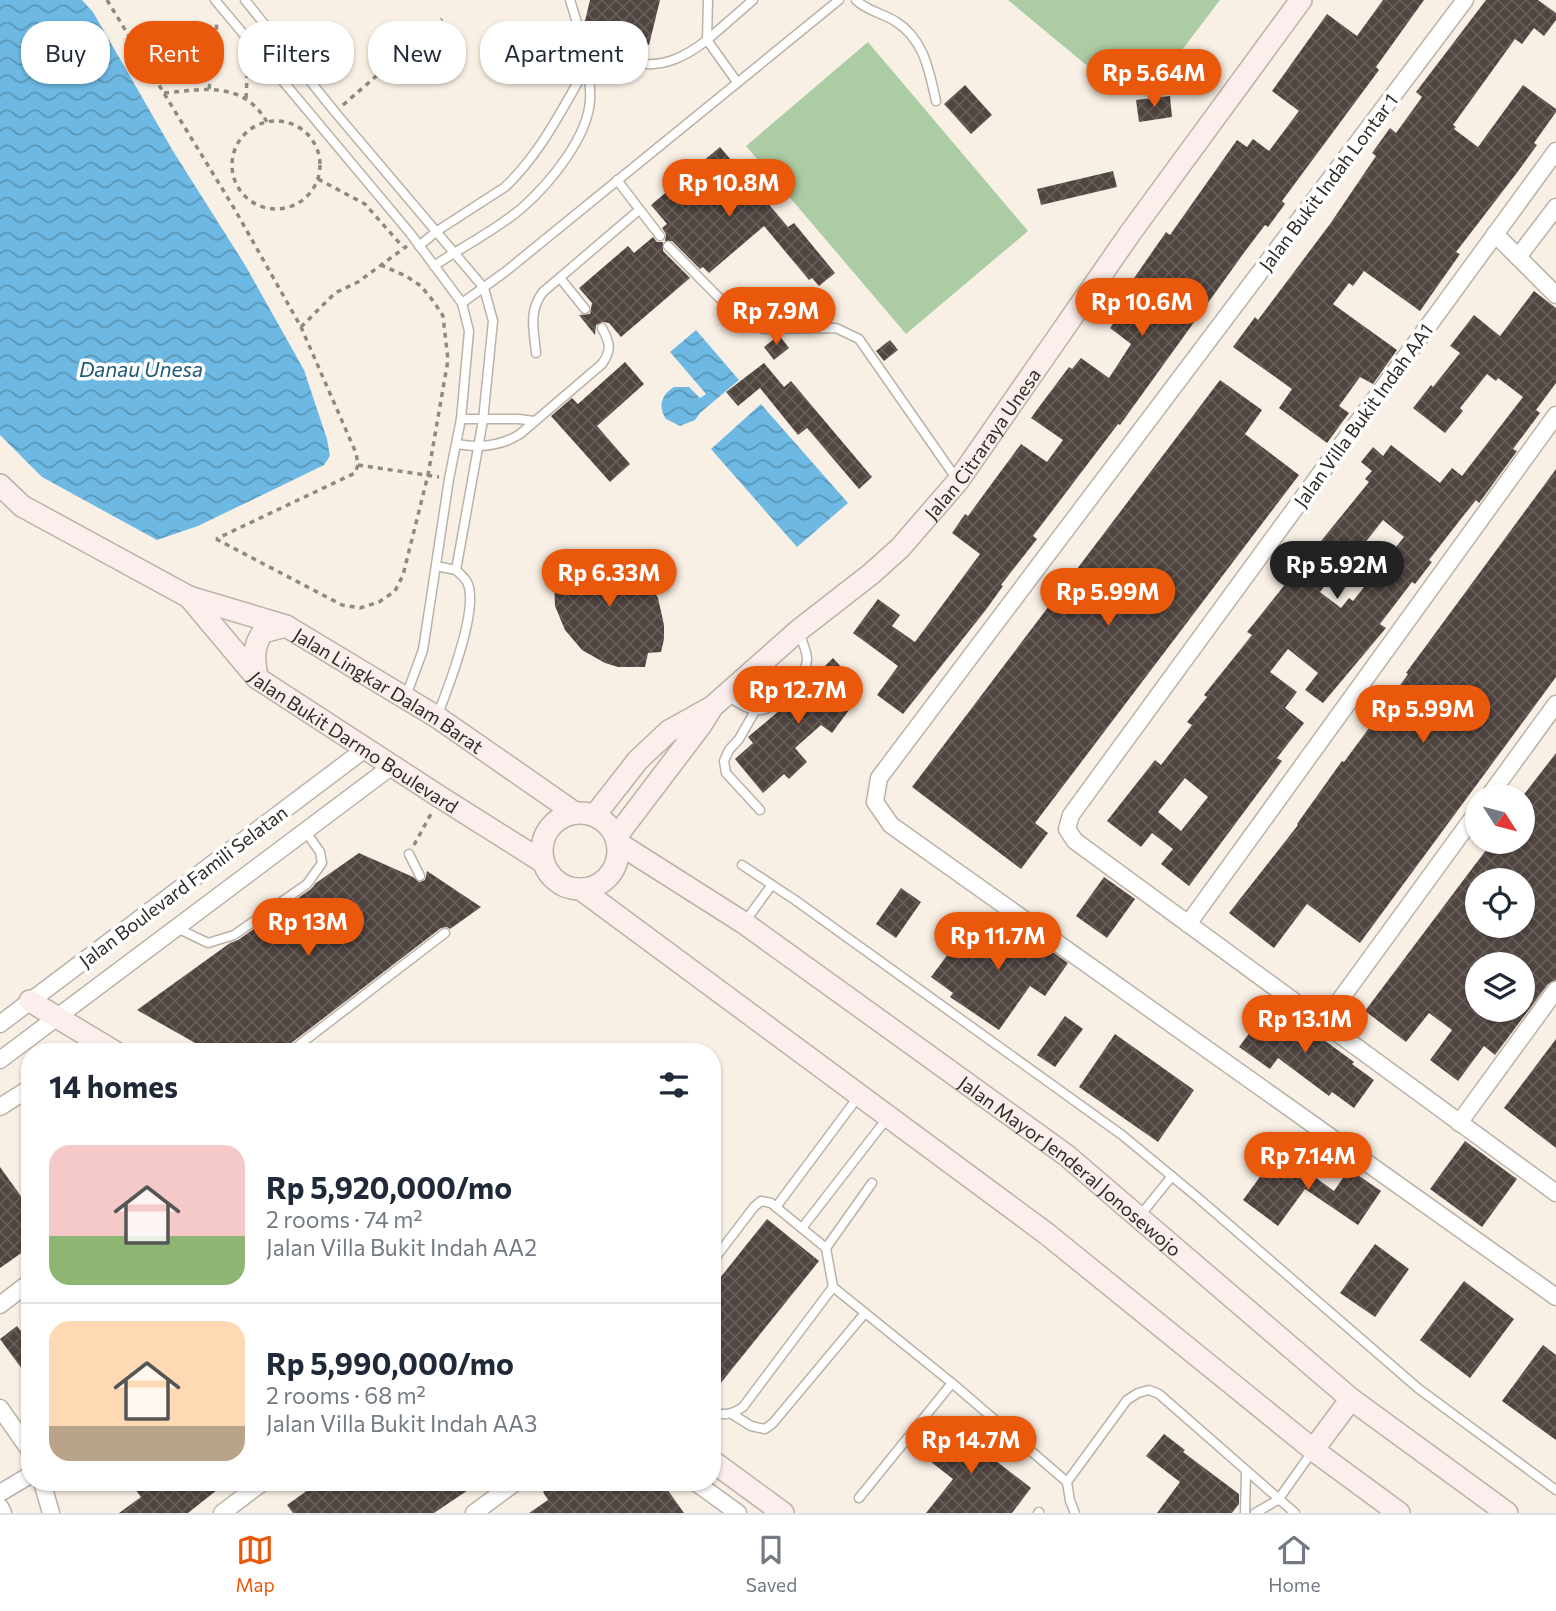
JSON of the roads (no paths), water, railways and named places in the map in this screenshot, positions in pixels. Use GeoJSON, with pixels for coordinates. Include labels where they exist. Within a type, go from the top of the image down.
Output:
{"type":"FeatureCollection","features":[{"type":"Feature","properties":{"kind":"main road","name":"Jalan Citraraya Unesa"},"geometry":{"type":"LineString","coordinates":[[525,850],[638,760],[669,731],[718,701],[799,630],[900,548],[958,481],[1131,232],[1301,0]]}},
{"type":"Feature","properties":{"kind":"main road"},"geometry":{"type":"LineString","coordinates":[[0,485],[22,506],[189,597]]}},
{"type":"Feature","properties":{"kind":"main road","name":"Jalan Lingkar Dalam Barat"},"geometry":{"type":"LineString","coordinates":[[189,597],[286,626],[437,717],[576,810],[604,820],[617,840]]}},
{"type":"Feature","properties":{"kind":"main road","name":"Jalan Bukit Darmo Boulevard"},"geometry":{"type":"LineString","coordinates":[[189,597],[257,678],[543,862],[554,880],[572,889],[582,890]]}},
{"type":"Feature","properties":{"kind":"main road"},"geometry":{"type":"LineString","coordinates":[[257,678],[254,644],[263,632],[286,626]]}},
{"type":"Feature","properties":{"kind":"main road","name":"Jalan Citraraya Unesa"},"geometry":{"type":"LineString","coordinates":[[617,840],[718,701]]}},
{"type":"Feature","properties":{"kind":"main road"},"geometry":{"type":"LineString","coordinates":[[543,862],[541,849],[545,836],[552,825],[576,810]]}},
{"type":"Feature","properties":{"kind":"main road"},"geometry":{"type":"LineString","coordinates":[[582,890],[603,882],[611,874],[616,865],[617,840]]}},
{"type":"Feature","properties":{"kind":"main road","name":"Jalan Mayor Jenderal Jonosewojo"},"geometry":{"type":"LineString","coordinates":[[617,840],[744,923],[1066,1155],[1351,1399],[1507,1513]]}},
{"type":"Feature","properties":{"kind":"main road"},"geometry":{"type":"LineString","coordinates":[[582,890],[1047,1234],[1313,1450],[1399,1513]]}},
{"type":"Feature","properties":{"kind":"main road"},"geometry":{"type":"LineString","coordinates":[[30,1001],[99,1043]]}},
{"type":"Feature","properties":{"kind":"main road"},"geometry":{"type":"LineString","coordinates":[[1313,1450],[1351,1399]]}},
{"type":"Feature","properties":{"kind":"main road"},"geometry":{"type":"LineString","coordinates":[[721,1468],[782,1513]]}},
{"type":"Feature","properties":{"kind":"street","name":"Jalan Bukit Indah Lontar 1"},"geometry":{"type":"LineString","coordinates":[[1465,0],[879,778],[875,802],[891,825],[1556,1297]]}},
{"type":"Feature","properties":{"kind":"street","name":"Jalan Villa Bukit Indah AA1"},"geometry":{"type":"LineString","coordinates":[[1188,924],[1075,841],[1067,829],[1071,815],[1556,151]]}},
{"type":"Feature","properties":{"kind":"street"},"geometry":{"type":"LineString","coordinates":[[1518,257],[1556,208]]}},
{"type":"Feature","properties":{"kind":"street"},"geometry":{"type":"LineString","coordinates":[[1495,234],[1556,295]]}},
{"type":"Feature","properties":{"kind":"street"},"geometry":{"type":"LineString","coordinates":[[1556,415],[1188,924],[1556,1193]]}},
{"type":"Feature","properties":{"kind":"street"},"geometry":{"type":"LineString","coordinates":[[1498,784],[1556,704]]}},
{"type":"Feature","properties":{"kind":"street","name":"Jalan Boulevard Famili Selatan"},"geometry":{"type":"LineString","coordinates":[[0,1024],[365,749]]}},
{"type":"Feature","properties":{"kind":"street","name":"Jalan Boulevard Famili Selatan"},"geometry":{"type":"LineString","coordinates":[[23,1043],[392,766]]}},
{"type":"Feature","properties":{"kind":"street"},"geometry":{"type":"LineString","coordinates":[[1324,1023],[1465,829]]}},
{"type":"Feature","properties":{"kind":"street"},"geometry":{"type":"LineString","coordinates":[[1458,1123],[1556,989]]}},
{"type":"Feature","properties":{"kind":"street","name":"Jalan Boulevard Famili Selatan"},"geometry":{"type":"LineString","coordinates":[[0,1060],[21,1044]]}},
{"type":"Feature","properties":{"kind":"street"},"geometry":{"type":"LineString","coordinates":[[0,1107],[21,1094]]}},
{"type":"Feature","properties":{"kind":"street"},"geometry":{"type":"LineString","coordinates":[[0,1305],[21,1289]]}},
{"type":"Feature","properties":{"kind":"street"},"geometry":{"type":"LineString","coordinates":[[0,1408],[21,1438]]}},
{"type":"Feature","properties":{"kind":"street"},"geometry":{"type":"LineString","coordinates":[[0,1493],[21,1480]]}},
{"type":"Feature","properties":{"kind":"street"},"geometry":{"type":"LineString","coordinates":[[45,1491],[51,1513]]}},
{"type":"Feature","properties":{"kind":"street"},"geometry":{"type":"LineString","coordinates":[[222,1513],[251,1491]]}},
{"type":"Feature","properties":{"kind":"street"},"geometry":{"type":"LineString","coordinates":[[474,1513],[504,1491]]}},
{"type":"Feature","properties":{"kind":"street"},"geometry":{"type":"LineString","coordinates":[[706,1491],[731,1511]]}},
{"type":"Feature","properties":{"kind":"street"},"geometry":{"type":"LineString","coordinates":[[0,1507],[3,1513]]}},
{"type":"Feature","properties":{"kind":"lane"},"geometry":{"type":"LineString","coordinates":[[215,0],[434,266],[462,303],[470,331],[461,419],[449,479],[424,650],[405,699]]}},
{"type":"Feature","properties":{"kind":"lane"},"geometry":{"type":"LineString","coordinates":[[245,0],[335,112],[484,288],[493,321],[483,421],[456,570]]}},
{"type":"Feature","properties":{"kind":"lane"},"geometry":{"type":"LineString","coordinates":[[570,0],[575,21]]}},
{"type":"Feature","properties":{"kind":"lane"},"geometry":{"type":"LineString","coordinates":[[708,0],[707,40],[737,82]]}},
{"type":"Feature","properties":{"kind":"lane"},"geometry":{"type":"LineString","coordinates":[[648,65],[665,63],[689,54],[753,0]]}},
{"type":"Feature","properties":{"kind":"lane"},"geometry":{"type":"LineString","coordinates":[[462,303],[839,0]]}},
{"type":"Feature","properties":{"kind":"lane"},"geometry":{"type":"LineString","coordinates":[[856,0],[894,20],[908,31],[926,55],[936,102]]}},
{"type":"Feature","properties":{"kind":"lane"},"geometry":{"type":"LineString","coordinates":[[417,244],[505,187],[515,177],[541,146],[577,84]]}},
{"type":"Feature","properties":{"kind":"lane"},"geometry":{"type":"LineString","coordinates":[[434,266],[523,208],[554,175],[578,139],[587,119],[590,99],[588,84]]}},
{"type":"Feature","properties":{"kind":"lane"},"geometry":{"type":"LineString","coordinates":[[617,180],[660,236]]}},
{"type":"Feature","properties":{"kind":"lane"},"geometry":{"type":"LineString","coordinates":[[536,354],[532,320],[534,303],[543,292],[639,210]]}},
{"type":"Feature","properties":{"kind":"lane"},"geometry":{"type":"LineString","coordinates":[[668,246],[740,319],[763,329],[836,328],[859,340],[958,481]]}},
{"type":"Feature","properties":{"kind":"lane"},"geometry":{"type":"LineString","coordinates":[[560,278],[585,309]]}},
{"type":"Feature","properties":{"kind":"lane"},"geometry":{"type":"LineString","coordinates":[[457,444],[478,448],[510,441],[602,364],[609,354],[610,344],[602,328]]}},
{"type":"Feature","properties":{"kind":"lane"},"geometry":{"type":"LineString","coordinates":[[461,419],[534,421]]}},
{"type":"Feature","properties":{"kind":"lane"},"geometry":{"type":"LineString","coordinates":[[436,566],[456,570],[467,582],[470,597],[457,664],[437,717]]}},
{"type":"Feature","properties":{"kind":"lane"},"geometry":{"type":"LineString","coordinates":[[718,701],[755,711],[768,709],[794,688],[804,672],[807,658],[799,630]]}},
{"type":"Feature","properties":{"kind":"lane"},"geometry":{"type":"LineString","coordinates":[[755,711],[724,761],[726,773],[760,810]]}},
{"type":"Feature","properties":{"kind":"lane"},"geometry":{"type":"LineString","coordinates":[[177,928],[208,943],[234,935],[307,884],[322,863],[320,852],[306,832]]}},
{"type":"Feature","properties":{"kind":"lane"},"geometry":{"type":"LineString","coordinates":[[409,854],[420,876]]}},
{"type":"Feature","properties":{"kind":"lane"},"geometry":{"type":"LineString","coordinates":[[742,865],[795,900],[1099,1119],[1172,1176],[1419,1389],[1556,1490]]}},
{"type":"Feature","properties":{"kind":"lane"},"geometry":{"type":"LineString","coordinates":[[744,923],[771,886]]}},
{"type":"Feature","properties":{"kind":"lane"},"geometry":{"type":"LineString","coordinates":[[302,1043],[445,933]]}},
{"type":"Feature","properties":{"kind":"lane"},"geometry":{"type":"LineString","coordinates":[[776,1207],[859,1096]]}},
{"type":"Feature","properties":{"kind":"lane"},"geometry":{"type":"LineString","coordinates":[[802,1228],[888,1117]]}},
{"type":"Feature","properties":{"kind":"lane"},"geometry":{"type":"LineString","coordinates":[[1139,1217],[1172,1176]]}},
{"type":"Feature","properties":{"kind":"lane"},"geometry":{"type":"LineString","coordinates":[[826,1248],[872,1182]]}},
{"type":"Feature","properties":{"kind":"lane"},"geometry":{"type":"LineString","coordinates":[[721,1250],[754,1207],[761,1201],[771,1203],[826,1248],[834,1287],[952,1383],[1067,1482],[1075,1513]]}},
{"type":"Feature","properties":{"kind":"lane"},"geometry":{"type":"LineString","coordinates":[[732,1414],[743,1407],[834,1287]]}},
{"type":"Feature","properties":{"kind":"lane"},"geometry":{"type":"LineString","coordinates":[[721,1413],[732,1414],[751,1426],[765,1429],[773,1423],[865,1313]]}},
{"type":"Feature","properties":{"kind":"lane"},"geometry":{"type":"LineString","coordinates":[[859,1498],[952,1383]]}},
{"type":"Feature","properties":{"kind":"lane"},"geometry":{"type":"LineString","coordinates":[[1067,1482],[1127,1400],[1149,1390],[1158,1394],[1295,1513]]}},
{"type":"Feature","properties":{"kind":"lane"},"geometry":{"type":"LineString","coordinates":[[1255,1513],[1278,1500],[1313,1450]]}},
{"type":"Feature","properties":{"kind":"lane"},"geometry":{"type":"LineString","coordinates":[[1245,1513],[1247,1472]]}},
{"type":"Feature","properties":{"kind":"water","name":"Danau Unesa"},"geometry":{"type":"Polygon","coordinates":[[[0,0],[82,0],[98,21],[21,21],[21,84],[110,84],[110,42],[124,66],[124,84],[134,84],[245,265],[304,370],[330,456],[324,465],[198,526],[157,540],[42,477],[0,435],[0,0]]]}},
{"type":"Feature","properties":{"kind":"water"},"geometry":{"type":"Polygon","coordinates":[[[696,330],[739,380],[695,420],[680,426],[666,419],[662,401],[666,394],[674,387],[689,387],[700,398],[706,394],[670,352],[696,330]]]}},
{"type":"Feature","properties":{"kind":"water"},"geometry":{"type":"Polygon","coordinates":[[[761,404],[848,503],[797,547],[711,449],[761,404]]]}}]}
